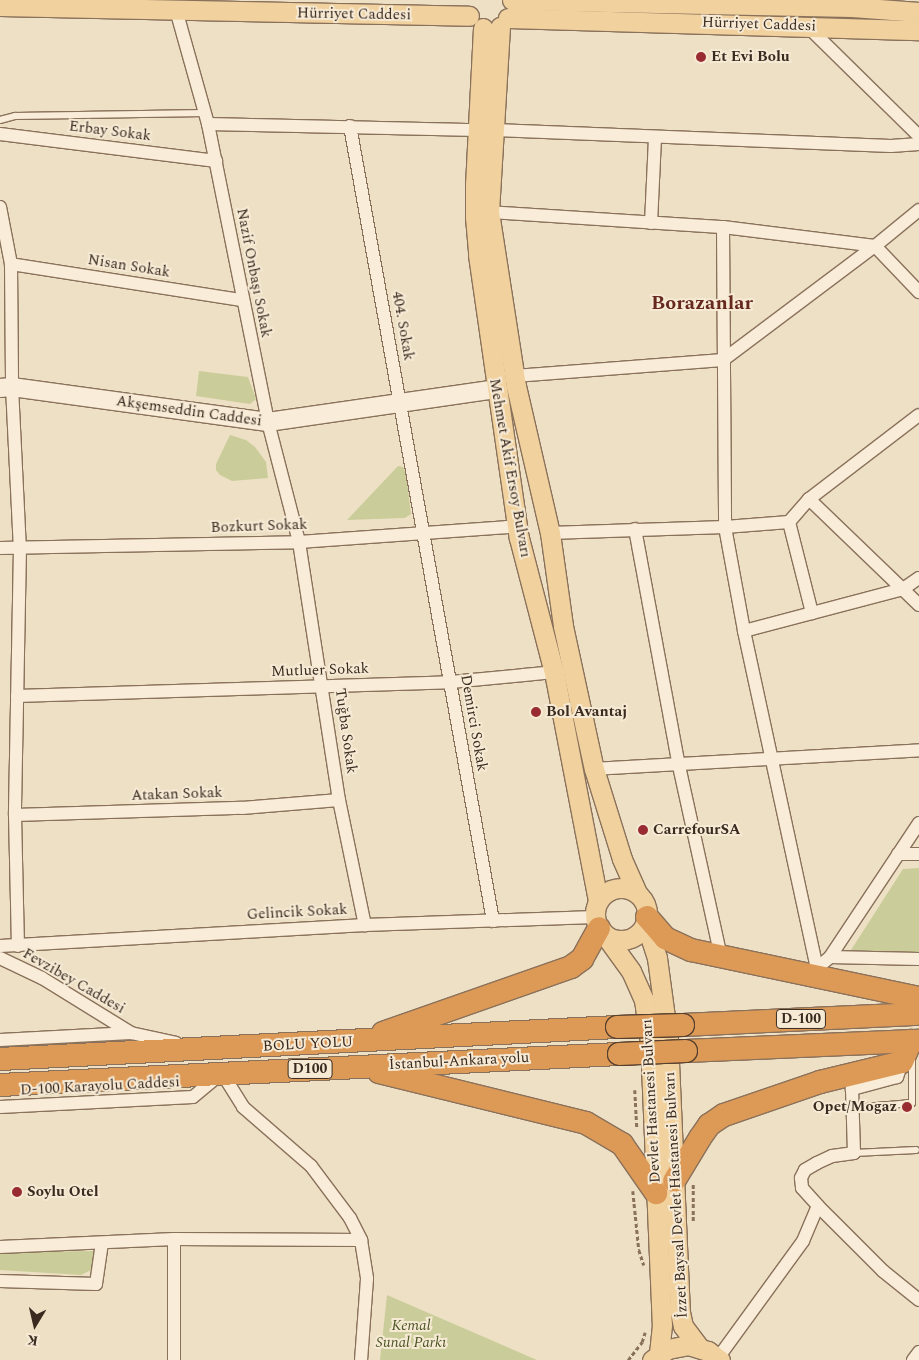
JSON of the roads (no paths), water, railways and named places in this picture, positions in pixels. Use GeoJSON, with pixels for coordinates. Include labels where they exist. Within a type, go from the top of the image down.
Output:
{"type":"FeatureCollection","features":[{"type":"Feature","properties":{"kind":"highway"},"geometry":{"type":"LineString","coordinates":[[358,1042],[571,967],[582,959],[599,919]]}},
{"type":"Feature","properties":{"kind":"highway"},"geometry":{"type":"LineString","coordinates":[[646,921],[671,942],[721,957],[816,973],[879,990],[919,998]]}},
{"type":"Feature","properties":{"kind":"highway","name":"D-100"},"geometry":{"type":"LineString","coordinates":[[679,1038],[919,1014]]}},
{"type":"Feature","properties":{"kind":"highway","name":"BOLU YOLU"},"geometry":{"type":"LineString","coordinates":[[0,1059],[617,1028]]}},
{"type":"Feature","properties":{"kind":"highway","name":"İstanbul-Ankara yolu"},"geometry":{"type":"LineString","coordinates":[[617,1028],[679,1038],[916,1042]]}},
{"type":"Feature","properties":{"kind":"highway","name":"İstanbul-Ankara yolu"},"geometry":{"type":"LineString","coordinates":[[0,1085],[619,1054],[679,1038]]}},
{"type":"Feature","properties":{"kind":"highway"},"geometry":{"type":"LineString","coordinates":[[354,1066],[586,1124],[622,1144],[674,1183],[709,1125],[724,1115],[820,1082],[902,1062],[916,1042]]}},
{"type":"Feature","properties":{"kind":"main road","name":"Hürriyet Caddesi"},"geometry":{"type":"LineString","coordinates":[[493,13],[755,3],[852,4],[919,12]]}},
{"type":"Feature","properties":{"kind":"main road","name":"Hürriyet Caddesi"},"geometry":{"type":"LineString","coordinates":[[0,6],[176,10],[493,13],[919,30]]}},
{"type":"Feature","properties":{"kind":"main road","name":"Mehmet Akif Ersoy Bulvarı"},"geometry":{"type":"LineString","coordinates":[[493,13],[487,130],[489,212],[514,376],[550,533],[563,626],[594,770],[622,859],[637,893]]}},
{"type":"Feature","properties":{"kind":"main road","name":"Mehmet Akif Ersoy Bulvarı"},"geometry":{"type":"LineString","coordinates":[[487,130],[475,217],[496,389],[518,528],[554,672],[594,870],[599,919]]}},
{"type":"Feature","properties":{"kind":"main road","name":"Akşemseddin Caddesi"},"geometry":{"type":"LineString","coordinates":[[6,388],[268,422],[496,389]]}},
{"type":"Feature","properties":{"kind":"main road"},"geometry":{"type":"LineString","coordinates":[[594,870],[612,868],[622,859]]}},
{"type":"Feature","properties":{"kind":"main road"},"geometry":{"type":"LineString","coordinates":[[616,888],[626,888],[637,893],[647,907],[646,921],[638,934],[626,940],[613,938],[599,919],[606,893],[616,888]]}},
{"type":"Feature","properties":{"kind":"main road","name":"Devlet Hastanesi Bulvarı"},"geometry":{"type":"LineString","coordinates":[[599,919],[631,971],[644,1000],[674,1183]]}},
{"type":"Feature","properties":{"kind":"main road","name":"Devlet Hastanesi Bulvarı"},"geometry":{"type":"LineString","coordinates":[[646,921],[679,1038]]}},
{"type":"Feature","properties":{"kind":"main road","name":"İzzet Baysal Devlet Hastanesi Bulvarı"},"geometry":{"type":"LineString","coordinates":[[655,1357],[662,1325],[674,1183],[679,1038]]}},
{"type":"Feature","properties":{"kind":"main road","name":"İzzet Baysal Devlet Hastanesi Bulvarı"},"geometry":{"type":"LineString","coordinates":[[674,1183],[681,1318],[683,1326],[698,1346]]}},
{"type":"Feature","properties":{"kind":"main road"},"geometry":{"type":"LineString","coordinates":[[655,1357],[678,1346],[698,1346],[719,1359]]}},
{"type":"Feature","properties":{"kind":"street","name":"Nazif Onbaşı Sokak"},"geometry":{"type":"LineString","coordinates":[[176,10],[207,119],[268,422],[299,542]]}},
{"type":"Feature","properties":{"kind":"street"},"geometry":{"type":"LineString","coordinates":[[806,25],[919,136]]}},
{"type":"Feature","properties":{"kind":"street"},"geometry":{"type":"LineString","coordinates":[[207,119],[891,146],[919,144]]}},
{"type":"Feature","properties":{"kind":"street","name":"404. Sokak"},"geometry":{"type":"LineString","coordinates":[[350,126],[422,532]]}},
{"type":"Feature","properties":{"kind":"street","name":"Erbay Sokak"},"geometry":{"type":"LineString","coordinates":[[0,134],[216,161]]}},
{"type":"Feature","properties":{"kind":"street"},"geometry":{"type":"LineString","coordinates":[[651,223],[655,137]]}},
{"type":"Feature","properties":{"kind":"street"},"geometry":{"type":"LineString","coordinates":[[0,207],[11,264],[6,388],[20,548],[14,815],[18,946]]}},
{"type":"Feature","properties":{"kind":"street"},"geometry":{"type":"LineString","coordinates":[[514,376],[723,360],[876,246],[919,210]]}},
{"type":"Feature","properties":{"kind":"street"},"geometry":{"type":"LineString","coordinates":[[489,212],[723,227],[876,246],[919,292]]}},
{"type":"Feature","properties":{"kind":"street"},"geometry":{"type":"LineString","coordinates":[[723,227],[725,527],[744,631],[773,759],[816,973]]}},
{"type":"Feature","properties":{"kind":"street","name":"Nisan Sokak"},"geometry":{"type":"LineString","coordinates":[[11,264],[242,300]]}},
{"type":"Feature","properties":{"kind":"street"},"geometry":{"type":"LineString","coordinates":[[550,533],[725,527],[788,522],[809,499],[919,415]]}},
{"type":"Feature","properties":{"kind":"street"},"geometry":{"type":"LineString","coordinates":[[809,499],[919,605]]}},
{"type":"Feature","properties":{"kind":"street"},"geometry":{"type":"LineString","coordinates":[[788,522],[812,613]]}},
{"type":"Feature","properties":{"kind":"street","name":"Bozkurt Sokak"},"geometry":{"type":"LineString","coordinates":[[0,548],[299,542],[422,532],[518,528]]}},
{"type":"Feature","properties":{"kind":"street"},"geometry":{"type":"LineString","coordinates":[[635,529],[679,766],[721,957]]}},
{"type":"Feature","properties":{"kind":"street","name":"Demirci Sokak"},"geometry":{"type":"LineString","coordinates":[[422,532],[451,682],[492,921]]}},
{"type":"Feature","properties":{"kind":"street","name":"Tuğba Sokak"},"geometry":{"type":"LineString","coordinates":[[299,542],[340,800],[365,925]]}},
{"type":"Feature","properties":{"kind":"street"},"geometry":{"type":"LineString","coordinates":[[744,631],[903,589],[919,578]]}},
{"type":"Feature","properties":{"kind":"street","name":"Mutluer Sokak"},"geometry":{"type":"LineString","coordinates":[[18,696],[451,682],[554,672]]}},
{"type":"Feature","properties":{"kind":"street"},"geometry":{"type":"LineString","coordinates":[[594,770],[919,750]]}},
{"type":"Feature","properties":{"kind":"street","name":"Atakan Sokak"},"geometry":{"type":"LineString","coordinates":[[14,815],[242,808],[340,800]]}},
{"type":"Feature","properties":{"kind":"street"},"geometry":{"type":"LineString","coordinates":[[816,973],[830,957],[919,823]]}},
{"type":"Feature","properties":{"kind":"street"},"geometry":{"type":"LineString","coordinates":[[898,854],[919,854]]}},
{"type":"Feature","properties":{"kind":"street","name":"Gelincik Sokak"},"geometry":{"type":"LineString","coordinates":[[0,946],[365,925],[599,919]]}},
{"type":"Feature","properties":{"kind":"street"},"geometry":{"type":"LineString","coordinates":[[830,957],[919,959]]}},
{"type":"Feature","properties":{"kind":"street","name":"Fevzibey Caddesi"},"geometry":{"type":"LineString","coordinates":[[0,958],[42,978],[131,1033]]}},
{"type":"Feature","properties":{"kind":"street"},"geometry":{"type":"LineString","coordinates":[[879,990],[919,986]]}},
{"type":"Feature","properties":{"kind":"street"},"geometry":{"type":"LineString","coordinates":[[0,1040],[131,1033],[205,1049]]}},
{"type":"Feature","properties":{"kind":"street"},"geometry":{"type":"LineString","coordinates":[[902,1062],[897,1077],[852,1089],[854,1153],[832,1156],[805,1170],[800,1178],[802,1188],[818,1206],[883,1271],[919,1300]]}},
{"type":"Feature","properties":{"kind":"street"},"geometry":{"type":"LineString","coordinates":[[222,1073],[243,1107],[311,1166],[350,1218],[361,1240],[367,1279],[361,1360]]}},
{"type":"Feature","properties":{"kind":"street","name":"D-100 Karayolu Caddesi"},"geometry":{"type":"LineString","coordinates":[[0,1107],[193,1097],[222,1073]]}},
{"type":"Feature","properties":{"kind":"street"},"geometry":{"type":"LineString","coordinates":[[719,1359],[803,1241],[818,1206]]}},
{"type":"Feature","properties":{"kind":"street"},"geometry":{"type":"LineString","coordinates":[[0,1247],[174,1239],[361,1240]]}},
{"type":"Feature","properties":{"kind":"street"},"geometry":{"type":"LineString","coordinates":[[174,1239],[174,1360]]}},
{"type":"Feature","properties":{"kind":"street"},"geometry":{"type":"LineString","coordinates":[[0,1281],[96,1284],[102,1243]]}},
{"type":"Feature","properties":{"kind":"street"},"geometry":{"type":"LineString","coordinates":[[914,1360],[919,1352]]}},
{"type":"Feature","properties":{"kind":"lane"},"geometry":{"type":"LineString","coordinates":[[0,120],[15,116],[207,119]]}},
{"type":"Feature","properties":{"kind":"lane"},"geometry":{"type":"LineString","coordinates":[[853,1108],[916,1103],[916,1042]]}},
{"type":"Feature","properties":{"kind":"lane"},"geometry":{"type":"LineString","coordinates":[[854,1153],[916,1150]]}},
{"type":"Feature","properties":{"kind":"place","name":"Et Evi Bolu"},"geometry":{"type":"Point","coordinates":[701,57]}},
{"type":"Feature","properties":{"kind":"place","name":"Bol Avantaj"},"geometry":{"type":"Point","coordinates":[536,712]}},
{"type":"Feature","properties":{"kind":"place","name":"CarrefourSA"},"geometry":{"type":"Point","coordinates":[643,830]}},
{"type":"Feature","properties":{"kind":"place","name":"Opet/Mogaz"},"geometry":{"type":"Point","coordinates":[907,1107]}},
{"type":"Feature","properties":{"kind":"place","name":"Soylu Otel"},"geometry":{"type":"Point","coordinates":[17,1192]}},
{"type":"Feature","properties":{"kind":"district","name":"Borazanlar"},"geometry":{"type":"Point","coordinates":[702,303]}},
{"type":"Feature","properties":{"kind":"park label","name":"Kemal Sunal Parkı"},"geometry":{"type":"Point","coordinates":[411,1334]}}]}
